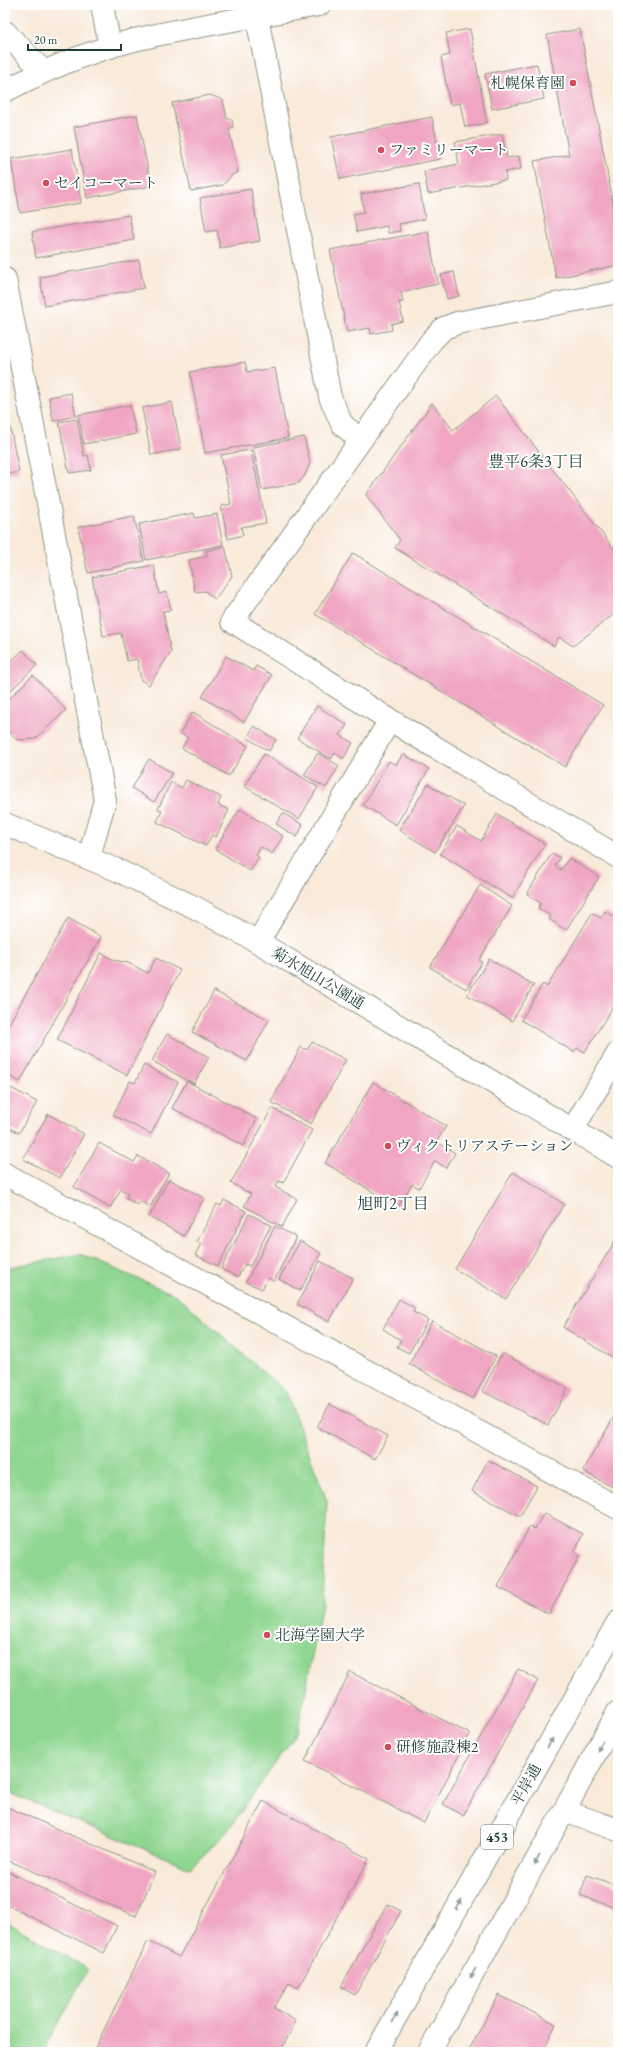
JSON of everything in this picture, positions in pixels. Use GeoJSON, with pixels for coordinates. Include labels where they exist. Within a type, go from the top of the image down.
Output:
{"type":"FeatureCollection","features":[{"type":"Feature","properties":{"kind":"main road"},"geometry":{"type":"LineString","coordinates":[[102,5],[110,48]]}},
{"type":"Feature","properties":{"kind":"main road"},"geometry":{"type":"LineString","coordinates":[[5,91],[43,71],[110,48],[152,36],[319,5]]}},
{"type":"Feature","properties":{"kind":"main road"},"geometry":{"type":"LineString","coordinates":[[257,17],[330,397],[342,424],[360,440]]}},
{"type":"Feature","properties":{"kind":"main road"},"geometry":{"type":"LineString","coordinates":[[5,32],[43,71]]}},
{"type":"Feature","properties":{"kind":"main road"},"geometry":{"type":"LineString","coordinates":[[5,280],[105,800],[89,857]]}},
{"type":"Feature","properties":{"kind":"main road"},"geometry":{"type":"LineString","coordinates":[[618,292],[457,323],[444,328],[432,340],[232,621],[390,720],[618,857]]}},
{"type":"Feature","properties":{"kind":"main road"},"geometry":{"type":"LineString","coordinates":[[258,942],[390,720]]}},
{"type":"Feature","properties":{"kind":"main road","name":"菊水旭山公園通"},"geometry":{"type":"LineString","coordinates":[[5,824],[89,857],[196,908],[258,942],[618,1157]]}},
{"type":"Feature","properties":{"kind":"main road"},"geometry":{"type":"LineString","coordinates":[[573,1129],[618,1053]]}},
{"type":"Feature","properties":{"kind":"main road"},"geometry":{"type":"LineString","coordinates":[[5,1174],[618,1508]]}},
{"type":"Feature","properties":{"kind":"main road","name":"平岸通"},"geometry":{"type":"LineString","coordinates":[[376,2052],[618,1622]]}},
{"type":"Feature","properties":{"kind":"main road"},"geometry":{"type":"LineString","coordinates":[[429,2052],[618,1712]]}},
{"type":"Feature","properties":{"kind":"main road"},"geometry":{"type":"LineString","coordinates":[[564,1811],[618,1830]]}},
{"type":"Feature","properties":{"kind":"green space"},"geometry":{"type":"Polygon","coordinates":[[[80,1254],[176,1295],[286,1392],[327,1501],[322,1604],[298,1731],[226,1833],[190,1868],[5,1791],[5,1268],[80,1254]]]}},
{"type":"Feature","properties":{"kind":"green space"},"geometry":{"type":"Polygon","coordinates":[[[5,1921],[88,1969],[43,2052],[5,2052],[5,1921]]]}},
{"type":"Feature","properties":{"kind":"building"},"geometry":{"type":"Polygon","coordinates":[[[470,29],[487,123],[465,127],[460,103],[450,105],[441,57],[450,55],[446,33],[470,29]]]}},
{"type":"Feature","properties":{"kind":"building"},"geometry":{"type":"Polygon","coordinates":[[[580,29],[618,229],[618,265],[556,278],[534,161],[569,155],[547,35],[580,29]]]}},
{"type":"Feature","properties":{"kind":"building"},"geometry":{"type":"Polygon","coordinates":[[[537,64],[544,99],[492,109],[485,74],[537,64]]]}},
{"type":"Feature","properties":{"kind":"building"},"geometry":{"type":"Polygon","coordinates":[[[210,95],[223,100],[227,119],[232,119],[233,128],[229,129],[238,173],[233,174],[223,185],[191,191],[172,103],[210,95]]]}},
{"type":"Feature","properties":{"kind":"building"},"geometry":{"type":"Polygon","coordinates":[[[137,115],[151,186],[87,198],[74,127],[137,115]]]}},
{"type":"Feature","properties":{"kind":"building"},"geometry":{"type":"Polygon","coordinates":[[[432,117],[440,159],[340,179],[331,137],[432,117]]]}},
{"type":"Feature","properties":{"kind":"building"},"geometry":{"type":"Polygon","coordinates":[[[502,134],[507,158],[519,156],[521,169],[505,172],[506,180],[428,194],[424,171],[459,164],[455,142],[502,134]]]}},
{"type":"Feature","properties":{"kind":"building"},"geometry":{"type":"Polygon","coordinates":[[[72,149],[81,203],[20,213],[11,159],[72,149]]]}},
{"type":"Feature","properties":{"kind":"building"},"geometry":{"type":"Polygon","coordinates":[[[419,184],[425,219],[399,224],[400,231],[388,233],[387,226],[357,232],[353,214],[364,212],[361,194],[419,184]]]}},
{"type":"Feature","properties":{"kind":"building"},"geometry":{"type":"Polygon","coordinates":[[[251,189],[260,241],[220,248],[217,230],[206,232],[200,198],[251,189]]]}},
{"type":"Feature","properties":{"kind":"building"},"geometry":{"type":"Polygon","coordinates":[[[129,215],[134,240],[36,258],[32,232],[129,215]]]}},
{"type":"Feature","properties":{"kind":"building"},"geometry":{"type":"Polygon","coordinates":[[[428,231],[438,284],[401,292],[403,302],[399,302],[403,321],[391,324],[392,330],[371,334],[370,328],[347,332],[330,250],[428,231]]]}},
{"type":"Feature","properties":{"kind":"building"},"geometry":{"type":"Polygon","coordinates":[[[139,260],[144,288],[45,306],[40,277],[139,260]]]}},
{"type":"Feature","properties":{"kind":"building"},"geometry":{"type":"Polygon","coordinates":[[[454,272],[459,296],[447,299],[441,275],[454,272]]]}},
{"type":"Feature","properties":{"kind":"building"},"geometry":{"type":"Polygon","coordinates":[[[245,362],[247,372],[275,368],[288,438],[205,453],[190,372],[245,362]]]}},
{"type":"Feature","properties":{"kind":"building"},"geometry":{"type":"Polygon","coordinates":[[[71,393],[76,416],[53,421],[49,397],[71,393]]]}},
{"type":"Feature","properties":{"kind":"building"},"geometry":{"type":"Polygon","coordinates":[[[496,396],[618,554],[618,611],[573,646],[559,637],[554,646],[395,548],[400,540],[366,495],[432,403],[453,430],[496,396]]]}},
{"type":"Feature","properties":{"kind":"building"},"geometry":{"type":"Polygon","coordinates":[[[172,402],[181,449],[151,455],[142,408],[172,402]]]}},
{"type":"Feature","properties":{"kind":"building"},"geometry":{"type":"Polygon","coordinates":[[[130,405],[136,434],[84,444],[78,415],[130,405]]]}},
{"type":"Feature","properties":{"kind":"building"},"geometry":{"type":"Polygon","coordinates":[[[77,419],[84,456],[88,455],[91,470],[69,473],[59,422],[77,419]]]}},
{"type":"Feature","properties":{"kind":"building"},"geometry":{"type":"Polygon","coordinates":[[[10,426],[19,472],[5,475],[5,427],[10,426]]]}},
{"type":"Feature","properties":{"kind":"building"},"geometry":{"type":"Polygon","coordinates":[[[304,437],[310,463],[305,475],[299,483],[262,490],[253,447],[304,437]]]}},
{"type":"Feature","properties":{"kind":"building"},"geometry":{"type":"Polygon","coordinates":[[[251,450],[266,523],[241,527],[243,535],[228,539],[221,506],[231,504],[221,455],[251,450]]]}},
{"type":"Feature","properties":{"kind":"building"},"geometry":{"type":"Polygon","coordinates":[[[194,513],[195,518],[217,514],[223,545],[146,560],[139,524],[194,513]]]}},
{"type":"Feature","properties":{"kind":"building"},"geometry":{"type":"Polygon","coordinates":[[[134,516],[144,561],[88,573],[78,527],[134,516]]]}},
{"type":"Feature","properties":{"kind":"building"},"geometry":{"type":"Polygon","coordinates":[[[225,546],[232,576],[215,599],[205,591],[195,592],[189,560],[207,556],[206,551],[225,546]]]}},
{"type":"Feature","properties":{"kind":"building"},"geometry":{"type":"Polygon","coordinates":[[[353,553],[603,705],[565,767],[315,614],[353,553]]]}},
{"type":"Feature","properties":{"kind":"building"},"geometry":{"type":"Polygon","coordinates":[[[154,565],[159,594],[167,592],[171,610],[163,611],[171,652],[149,685],[141,680],[137,659],[127,661],[121,633],[103,636],[92,577],[154,565]]]}},
{"type":"Feature","properties":{"kind":"building"},"geometry":{"type":"Polygon","coordinates":[[[23,650],[37,665],[9,692],[5,688],[5,667],[23,650]]]}},
{"type":"Feature","properties":{"kind":"building"},"geometry":{"type":"Polygon","coordinates":[[[226,656],[253,671],[256,666],[272,675],[244,722],[202,697],[226,656]]]}},
{"type":"Feature","properties":{"kind":"building"},"geometry":{"type":"Polygon","coordinates":[[[33,675],[66,710],[35,739],[16,739],[5,727],[5,703],[33,675]]]}},
{"type":"Feature","properties":{"kind":"building"},"geometry":{"type":"Polygon","coordinates":[[[317,706],[347,725],[340,735],[353,743],[343,759],[335,753],[331,759],[297,738],[317,706]]]}},
{"type":"Feature","properties":{"kind":"building"},"geometry":{"type":"Polygon","coordinates":[[[193,712],[248,746],[229,776],[182,748],[188,738],[180,733],[193,712]]]}},
{"type":"Feature","properties":{"kind":"building"},"geometry":{"type":"Polygon","coordinates":[[[254,726],[276,740],[269,751],[247,738],[254,726]]]}},
{"type":"Feature","properties":{"kind":"building"},"geometry":{"type":"Polygon","coordinates":[[[318,753],[339,766],[326,788],[304,775],[318,753]]]}},
{"type":"Feature","properties":{"kind":"building"},"geometry":{"type":"Polygon","coordinates":[[[264,754],[318,787],[299,819],[244,786],[264,754]]]}},
{"type":"Feature","properties":{"kind":"building"},"geometry":{"type":"Polygon","coordinates":[[[403,754],[429,769],[396,825],[363,805],[389,761],[396,765],[403,754]]]}},
{"type":"Feature","properties":{"kind":"building"},"geometry":{"type":"Polygon","coordinates":[[[149,759],[172,773],[154,802],[132,788],[149,759]]]}},
{"type":"Feature","properties":{"kind":"building"},"geometry":{"type":"Polygon","coordinates":[[[186,780],[221,797],[218,805],[229,810],[216,837],[212,835],[206,846],[157,822],[162,811],[158,809],[171,782],[182,788],[186,780]]]}},
{"type":"Feature","properties":{"kind":"building"},"geometry":{"type":"Polygon","coordinates":[[[428,784],[464,806],[435,852],[399,830],[428,784]]]}},
{"type":"Feature","properties":{"kind":"building"},"geometry":{"type":"Polygon","coordinates":[[[240,809],[283,836],[272,854],[261,847],[256,855],[259,857],[250,871],[215,849],[240,809]]]}},
{"type":"Feature","properties":{"kind":"building"},"geometry":{"type":"Polygon","coordinates":[[[283,813],[303,825],[297,837],[276,824],[283,813]]]}},
{"type":"Feature","properties":{"kind":"building"},"geometry":{"type":"Polygon","coordinates":[[[497,814],[545,844],[512,898],[440,854],[457,826],[481,841],[497,814]]]}},
{"type":"Feature","properties":{"kind":"building"},"geometry":{"type":"Polygon","coordinates":[[[552,853],[560,858],[555,866],[561,870],[569,858],[599,877],[566,930],[549,919],[551,916],[538,908],[541,903],[527,894],[552,853]]]}},
{"type":"Feature","properties":{"kind":"building"},"geometry":{"type":"Polygon","coordinates":[[[480,885],[512,906],[479,960],[482,962],[466,989],[430,967],[480,885]]]}},
{"type":"Feature","properties":{"kind":"building"},"geometry":{"type":"Polygon","coordinates":[[[605,911],[618,919],[618,998],[585,1052],[577,1048],[574,1052],[521,1020],[543,984],[547,987],[592,913],[601,918],[605,911]]]}},
{"type":"Feature","properties":{"kind":"building"},"geometry":{"type":"Polygon","coordinates":[[[68,918],[101,937],[20,1082],[5,1074],[5,1031],[68,918]]]}},
{"type":"Feature","properties":{"kind":"building"},"geometry":{"type":"Polygon","coordinates":[[[101,953],[114,960],[128,963],[148,973],[156,958],[180,970],[127,1075],[57,1040],[101,953]]]}},
{"type":"Feature","properties":{"kind":"building"},"geometry":{"type":"Polygon","coordinates":[[[489,959],[534,985],[512,1021],[467,995],[489,959]]]}},
{"type":"Feature","properties":{"kind":"building"},"geometry":{"type":"Polygon","coordinates":[[[214,991],[269,1020],[247,1061],[192,1032],[214,991]]]}},
{"type":"Feature","properties":{"kind":"building"},"geometry":{"type":"Polygon","coordinates":[[[167,1034],[209,1057],[194,1084],[152,1061],[167,1034]]]}},
{"type":"Feature","properties":{"kind":"building"},"geometry":{"type":"Polygon","coordinates":[[[312,1042],[346,1060],[311,1124],[271,1102],[301,1047],[307,1050],[312,1042]]]}},
{"type":"Feature","properties":{"kind":"building"},"geometry":{"type":"Polygon","coordinates":[[[144,1065],[178,1082],[151,1134],[113,1115],[130,1081],[135,1083],[144,1065]]]}},
{"type":"Feature","properties":{"kind":"building"},"geometry":{"type":"Polygon","coordinates":[[[187,1081],[257,1119],[243,1146],[172,1108],[187,1081]]]}},
{"type":"Feature","properties":{"kind":"building"},"geometry":{"type":"Polygon","coordinates":[[[373,1082],[446,1126],[437,1142],[455,1153],[446,1168],[435,1161],[419,1188],[412,1184],[398,1207],[325,1163],[373,1082]]]}},
{"type":"Feature","properties":{"kind":"building"},"geometry":{"type":"Polygon","coordinates":[[[11,1088],[37,1102],[19,1133],[8,1127],[5,1133],[5,1099],[11,1088]]]}},
{"type":"Feature","properties":{"kind":"building"},"geometry":{"type":"Polygon","coordinates":[[[272,1108],[312,1130],[283,1183],[279,1181],[275,1187],[297,1199],[282,1227],[244,1206],[251,1194],[231,1183],[272,1108]]]}},
{"type":"Feature","properties":{"kind":"building"},"geometry":{"type":"Polygon","coordinates":[[[48,1114],[84,1134],[60,1178],[23,1159],[48,1114]]]}},
{"type":"Feature","properties":{"kind":"building"},"geometry":{"type":"Polygon","coordinates":[[[99,1143],[134,1162],[138,1156],[169,1173],[150,1207],[140,1201],[138,1205],[126,1198],[128,1194],[121,1189],[110,1208],[74,1187],[99,1143]]]}},
{"type":"Feature","properties":{"kind":"building"},"geometry":{"type":"Polygon","coordinates":[[[513,1172],[564,1204],[506,1299],[455,1269],[513,1172]]]}},
{"type":"Feature","properties":{"kind":"building"},"geometry":{"type":"Polygon","coordinates":[[[169,1179],[204,1198],[184,1236],[149,1217],[169,1179]]]}},
{"type":"Feature","properties":{"kind":"building"},"geometry":{"type":"Polygon","coordinates":[[[224,1200],[246,1211],[218,1266],[195,1255],[201,1244],[197,1242],[217,1204],[221,1206],[224,1200]]]}},
{"type":"Feature","properties":{"kind":"building"},"geometry":{"type":"Polygon","coordinates":[[[249,1214],[271,1225],[250,1266],[245,1264],[238,1277],[221,1269],[249,1214]]]}},
{"type":"Feature","properties":{"kind":"building"},"geometry":{"type":"Polygon","coordinates":[[[275,1226],[296,1237],[274,1281],[268,1278],[262,1289],[246,1282],[275,1226]]]}},
{"type":"Feature","properties":{"kind":"building"},"geometry":{"type":"Polygon","coordinates":[[[616,1239],[618,1240],[618,1361],[563,1327],[616,1239]]]}},
{"type":"Feature","properties":{"kind":"building"},"geometry":{"type":"Polygon","coordinates":[[[300,1241],[321,1253],[300,1291],[279,1279],[300,1241]]]}},
{"type":"Feature","properties":{"kind":"building"},"geometry":{"type":"Polygon","coordinates":[[[320,1261],[353,1278],[329,1322],[297,1304],[320,1261]]]}},
{"type":"Feature","properties":{"kind":"building"},"geometry":{"type":"Polygon","coordinates":[[[399,1299],[415,1308],[413,1312],[428,1320],[409,1353],[397,1347],[401,1340],[383,1329],[399,1299]]]}},
{"type":"Feature","properties":{"kind":"building"},"geometry":{"type":"Polygon","coordinates":[[[432,1321],[496,1356],[473,1399],[409,1364],[432,1321]]]}},
{"type":"Feature","properties":{"kind":"building"},"geometry":{"type":"Polygon","coordinates":[[[502,1353],[568,1388],[548,1425],[482,1391],[502,1353]]]}},
{"type":"Feature","properties":{"kind":"building"},"geometry":{"type":"Polygon","coordinates":[[[330,1404],[388,1436],[375,1459],[317,1427],[330,1404]]]}},
{"type":"Feature","properties":{"kind":"building"},"geometry":{"type":"Polygon","coordinates":[[[616,1413],[618,1414],[618,1490],[583,1471],[616,1413]]]}},
{"type":"Feature","properties":{"kind":"building"},"geometry":{"type":"Polygon","coordinates":[[[488,1460],[537,1486],[520,1516],[472,1491],[488,1460]]]}},
{"type":"Feature","properties":{"kind":"building"},"geometry":{"type":"Polygon","coordinates":[[[544,1513],[583,1534],[574,1552],[580,1555],[549,1614],[498,1587],[530,1526],[535,1529],[544,1513]]]}},
{"type":"Feature","properties":{"kind":"building"},"geometry":{"type":"Polygon","coordinates":[[[518,1669],[538,1680],[463,1816],[443,1804],[518,1669]]]}},
{"type":"Feature","properties":{"kind":"building","name":"研修施設棟2"},"geometry":{"type":"Polygon","coordinates":[[[350,1672],[470,1734],[424,1823],[305,1761],[350,1672]]]}},
{"type":"Feature","properties":{"kind":"building"},"geometry":{"type":"Polygon","coordinates":[[[263,1801],[369,1859],[298,1988],[289,1983],[274,2008],[296,2021],[280,2052],[93,2052],[148,1941],[179,1957],[263,1801]]]}},
{"type":"Feature","properties":{"kind":"building"},"geometry":{"type":"Polygon","coordinates":[[[5,1806],[155,1872],[136,1916],[5,1859],[5,1806]]]}},
{"type":"Feature","properties":{"kind":"building"},"geometry":{"type":"Polygon","coordinates":[[[5,1870],[117,1926],[104,1953],[5,1904],[5,1870]]]}},
{"type":"Feature","properties":{"kind":"building"},"geometry":{"type":"Polygon","coordinates":[[[587,1875],[618,1886],[618,1909],[580,1895],[587,1875]]]}},
{"type":"Feature","properties":{"kind":"building"},"geometry":{"type":"Polygon","coordinates":[[[387,1904],[401,1911],[355,1995],[341,1987],[387,1904]]]}},
{"type":"Feature","properties":{"kind":"building"},"geometry":{"type":"Polygon","coordinates":[[[499,1995],[556,2024],[543,2052],[468,2052],[499,1995]]]}},
{"type":"Feature","properties":{"kind":"place","name":"札幌保育園"},"geometry":{"type":"Point","coordinates":[573,83]}},
{"type":"Feature","properties":{"kind":"place","name":"ファミリーマート"},"geometry":{"type":"Point","coordinates":[381,150]}},
{"type":"Feature","properties":{"kind":"place","name":"セイコーマート"},"geometry":{"type":"Point","coordinates":[46,183]}},
{"type":"Feature","properties":{"kind":"place","name":"ヴィクトリアステーション"},"geometry":{"type":"Point","coordinates":[388,1146]}},
{"type":"Feature","properties":{"kind":"place","name":"北海学園大学"},"geometry":{"type":"Point","coordinates":[267,1635]}},
{"type":"Feature","properties":{"kind":"place","name":"研修施設棟2"},"geometry":{"type":"Point","coordinates":[388,1747]}},
{"type":"Feature","properties":{"kind":"district","name":"豊平6条3丁目"},"geometry":{"type":"Point","coordinates":[536,461]}},
{"type":"Feature","properties":{"kind":"district","name":"旭町2丁目"},"geometry":{"type":"Point","coordinates":[393,1203]}}]}
